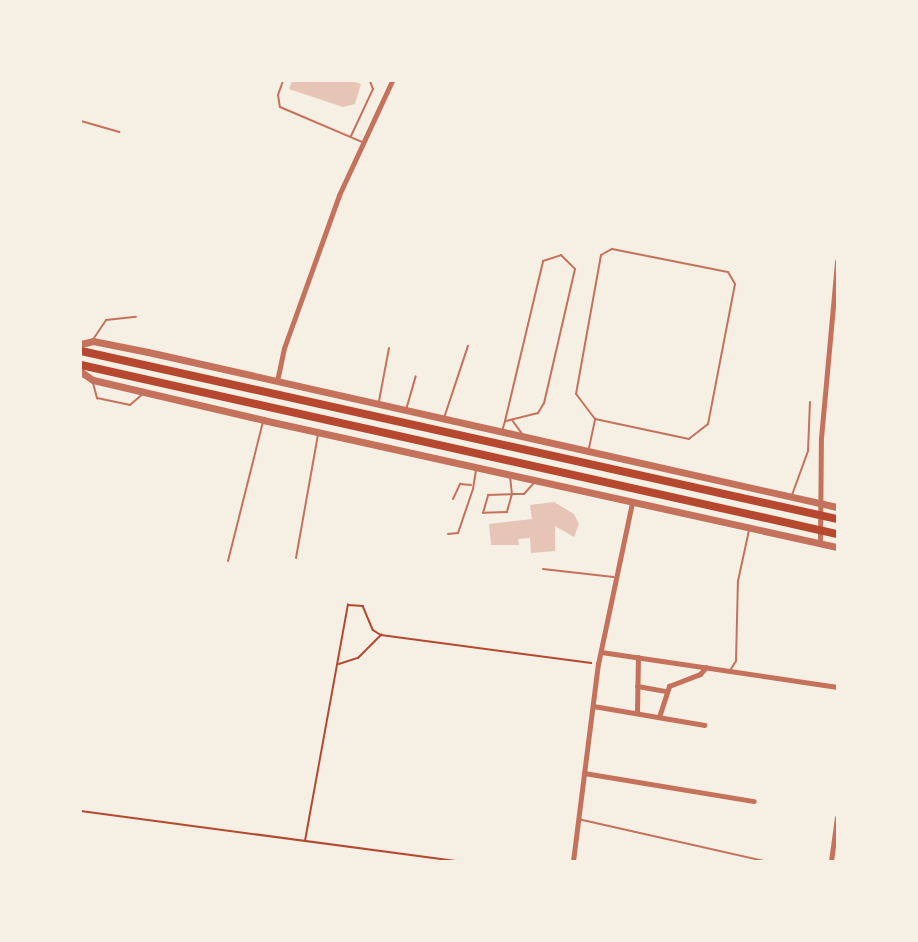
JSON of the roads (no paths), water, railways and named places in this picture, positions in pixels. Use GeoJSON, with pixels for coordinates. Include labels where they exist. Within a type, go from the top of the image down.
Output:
{"type":"FeatureCollection","features":[{"type":"Feature","properties":{"kind":"main road"},"geometry":{"type":"LineString","coordinates":[[81,351],[837,519]]}},
{"type":"Feature","properties":{"kind":"main road"},"geometry":{"type":"LineString","coordinates":[[81,364],[837,534]]}},
{"type":"Feature","properties":{"kind":"street"},"geometry":{"type":"LineString","coordinates":[[277,381],[299,302],[362,142],[392,81]]}},
{"type":"Feature","properties":{"kind":"street"},"geometry":{"type":"LineString","coordinates":[[820,543],[821,438],[837,261]]}},
{"type":"Feature","properties":{"kind":"street"},"geometry":{"type":"LineString","coordinates":[[85,341],[277,381],[837,507]]}},
{"type":"Feature","properties":{"kind":"street"},"geometry":{"type":"LineString","coordinates":[[81,372],[93,380],[263,420],[837,547]]}},
{"type":"Feature","properties":{"kind":"street"},"geometry":{"type":"LineString","coordinates":[[573,861],[598,664],[632,502]]}},
{"type":"Feature","properties":{"kind":"street"},"geometry":{"type":"LineString","coordinates":[[601,652],[837,687]]}},
{"type":"Feature","properties":{"kind":"street"},"geometry":{"type":"LineString","coordinates":[[638,657],[638,713]]}},
{"type":"Feature","properties":{"kind":"street"},"geometry":{"type":"LineString","coordinates":[[659,717],[665,691],[672,684],[703,673],[706,667]]}},
{"type":"Feature","properties":{"kind":"street"},"geometry":{"type":"LineString","coordinates":[[637,686],[665,691]]}},
{"type":"Feature","properties":{"kind":"street"},"geometry":{"type":"LineString","coordinates":[[593,706],[705,724]]}},
{"type":"Feature","properties":{"kind":"street"},"geometry":{"type":"LineString","coordinates":[[584,772],[754,801]]}},
{"type":"Feature","properties":{"kind":"street"},"geometry":{"type":"LineString","coordinates":[[831,861],[837,817]]}},
{"type":"Feature","properties":{"kind":"lane"},"geometry":{"type":"LineString","coordinates":[[283,81],[278,95],[280,107],[362,142]]}},
{"type":"Feature","properties":{"kind":"lane"},"geometry":{"type":"LineString","coordinates":[[351,136],[373,89],[370,81]]}},
{"type":"Feature","properties":{"kind":"lane"},"geometry":{"type":"LineString","coordinates":[[81,121],[119,132]]}},
{"type":"Feature","properties":{"kind":"lane"},"geometry":{"type":"LineString","coordinates":[[589,451],[595,419],[576,394],[601,255],[612,249],[728,272],[735,284],[708,424],[689,439],[595,419]]}},
{"type":"Feature","properties":{"kind":"lane"},"geometry":{"type":"LineString","coordinates":[[502,432],[543,261],[561,255],[575,269],[544,403],[538,413],[505,421]]}},
{"type":"Feature","properties":{"kind":"lane"},"geometry":{"type":"LineString","coordinates":[[85,341],[106,320],[136,317]]}},
{"type":"Feature","properties":{"kind":"lane"},"geometry":{"type":"LineString","coordinates":[[444,418],[468,346]]}},
{"type":"Feature","properties":{"kind":"lane"},"geometry":{"type":"LineString","coordinates":[[379,404],[389,348]]}},
{"type":"Feature","properties":{"kind":"lane"},"geometry":{"type":"LineString","coordinates":[[406,410],[416,376]]}},
{"type":"Feature","properties":{"kind":"lane"},"geometry":{"type":"LineString","coordinates":[[93,380],[97,398],[130,405],[145,392]]}},
{"type":"Feature","properties":{"kind":"lane"},"geometry":{"type":"LineString","coordinates":[[792,497],[808,451],[810,402]]}},
{"type":"Feature","properties":{"kind":"lane"},"geometry":{"type":"LineString","coordinates":[[228,561],[263,420]]}},
{"type":"Feature","properties":{"kind":"lane"},"geometry":{"type":"LineString","coordinates":[[512,420],[524,436]]}},
{"type":"Feature","properties":{"kind":"lane"},"geometry":{"type":"LineString","coordinates":[[296,558],[319,431]]}},
{"type":"Feature","properties":{"kind":"lane"},"geometry":{"type":"LineString","coordinates":[[448,534],[458,532],[476,467]]}},
{"type":"Feature","properties":{"kind":"lane"},"geometry":{"type":"LineString","coordinates":[[510,474],[512,494],[507,512],[483,513],[488,495],[512,494],[524,494],[537,479]]}},
{"type":"Feature","properties":{"kind":"lane"},"geometry":{"type":"LineString","coordinates":[[453,499],[460,484],[471,485]]}},
{"type":"Feature","properties":{"kind":"lane"},"geometry":{"type":"LineString","coordinates":[[730,670],[736,661],[738,581],[749,527]]}},
{"type":"Feature","properties":{"kind":"lane"},"geometry":{"type":"LineString","coordinates":[[543,569],[617,578]]}},
{"type":"Feature","properties":{"kind":"lane"},"geometry":{"type":"LineString","coordinates":[[578,819],[765,861]]}}]}
